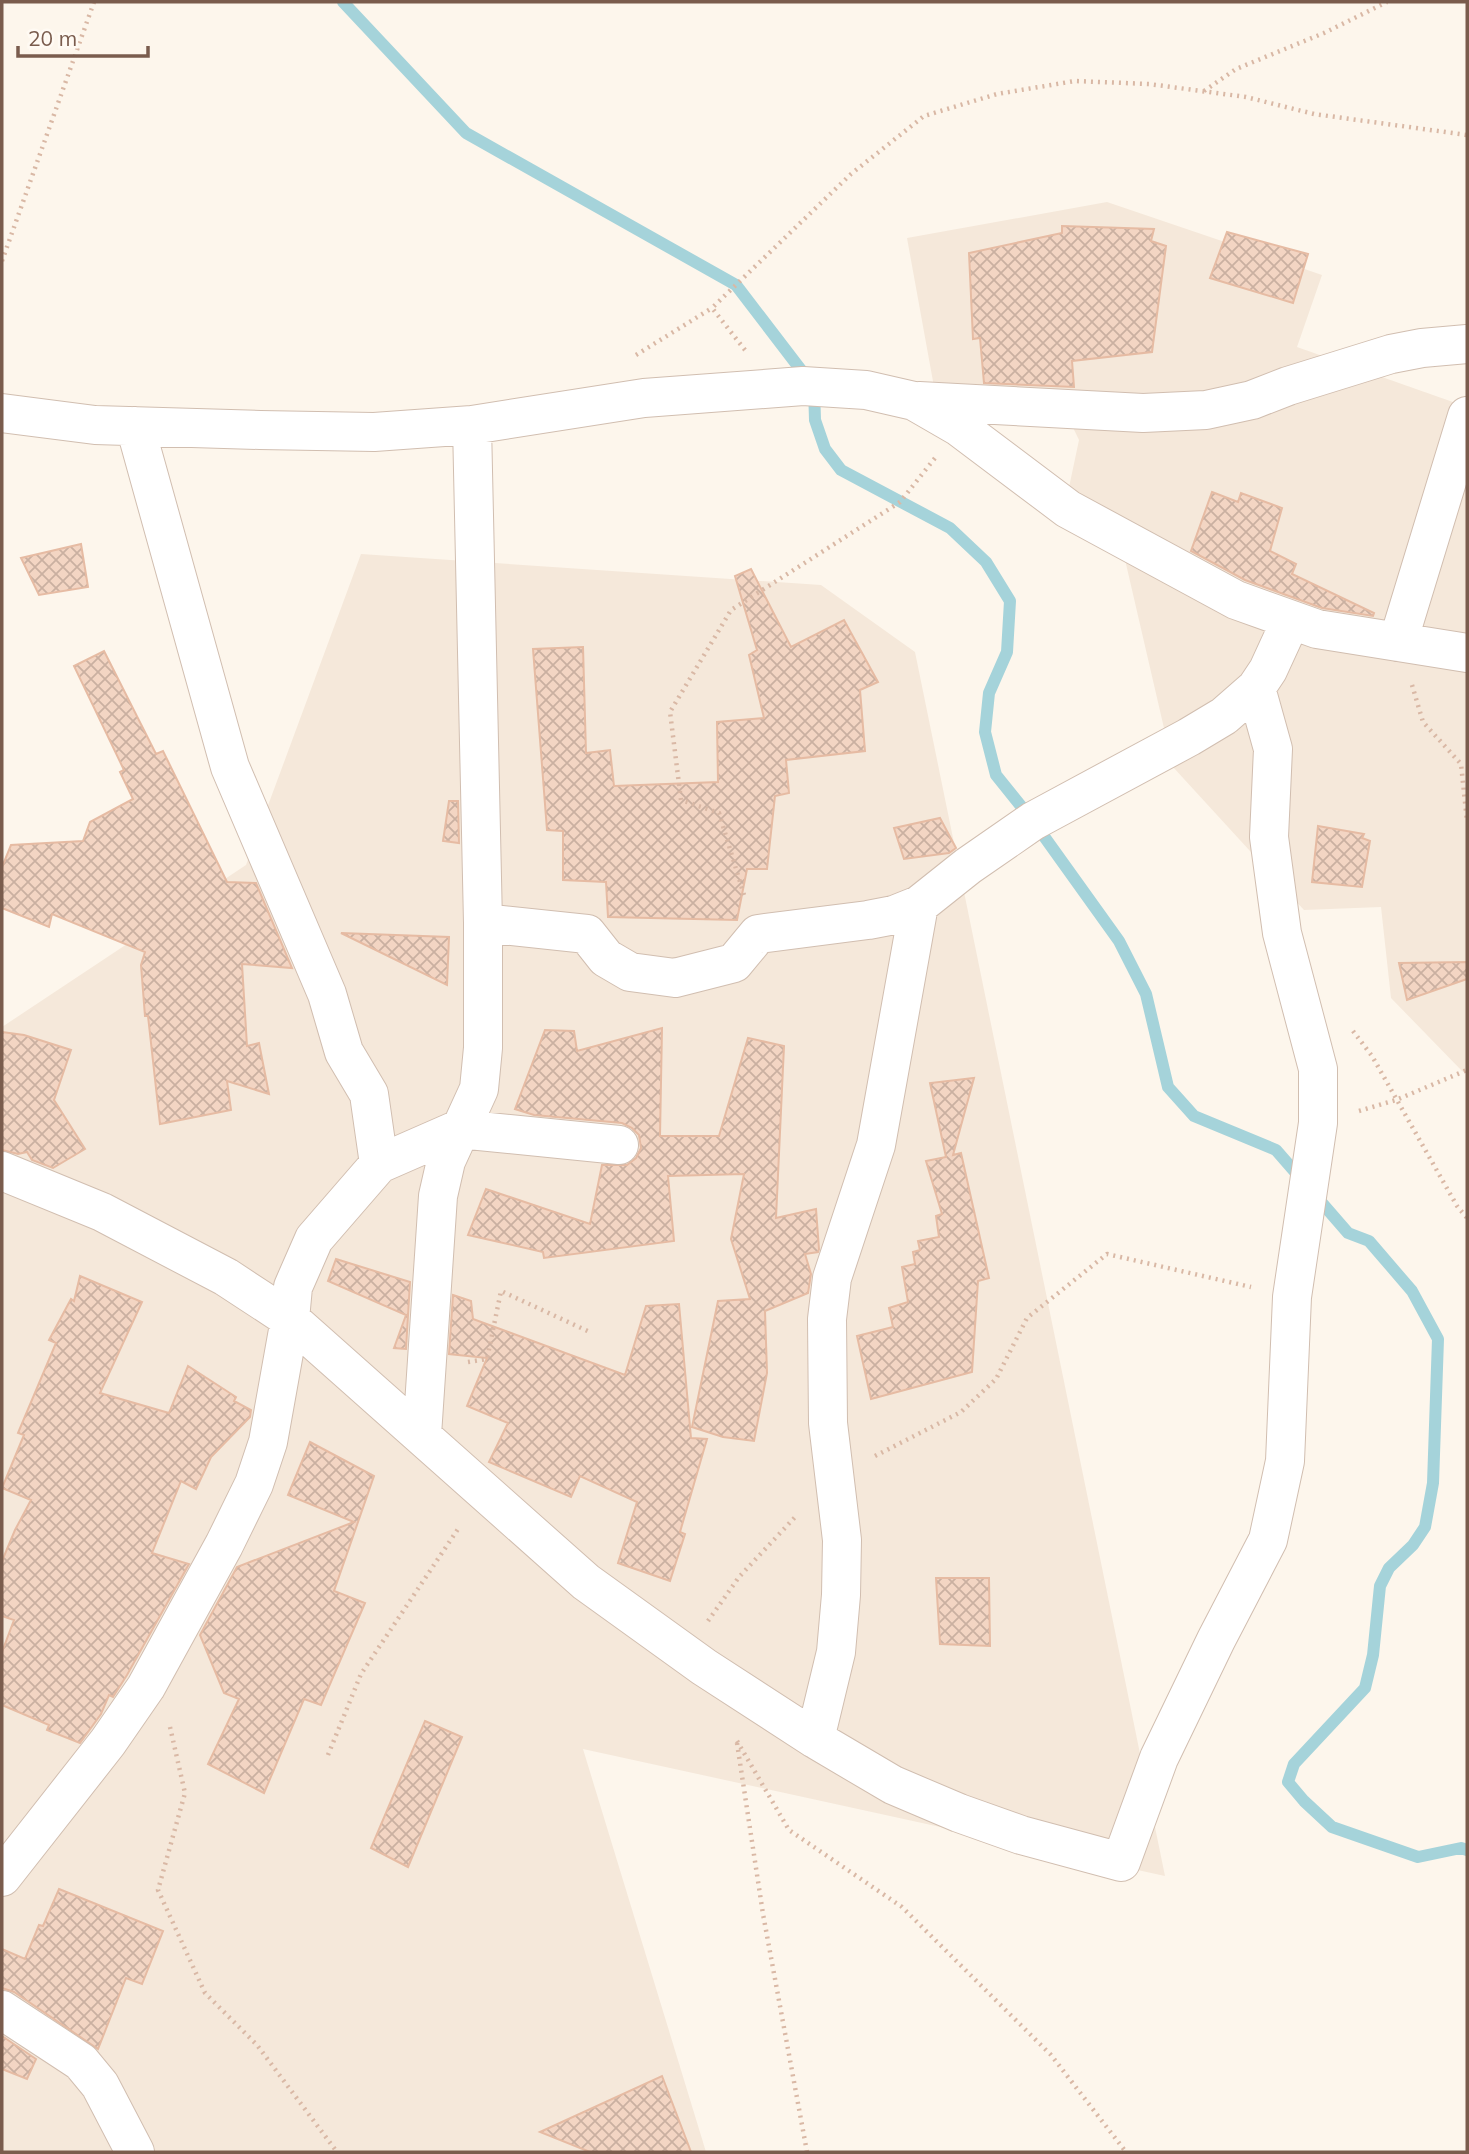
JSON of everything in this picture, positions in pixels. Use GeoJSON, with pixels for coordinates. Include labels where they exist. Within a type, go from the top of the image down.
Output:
{"type":"FeatureCollection","features":[{"type":"Feature","properties":{"kind":"street"},"geometry":{"type":"LineString","coordinates":[[2,414],[94,425],[374,432],[472,425],[644,398],[803,386],[866,390],[914,401],[1143,413],[1206,410],[1252,400],[1391,354],[1467,344]]}},
{"type":"Feature","properties":{"kind":"street"},"geometry":{"type":"LineString","coordinates":[[914,401],[959,427],[1069,509],[1236,600],[1317,629],[1467,653]]}},
{"type":"Feature","properties":{"kind":"street"},"geometry":{"type":"LineString","coordinates":[[1398,642],[1467,416]]}},
{"type":"Feature","properties":{"kind":"street"},"geometry":{"type":"LineString","coordinates":[[422,1435],[438,1196],[446,1161],[479,1089],[483,1048],[483,923],[472,425]]}},
{"type":"Feature","properties":{"kind":"street"},"geometry":{"type":"LineString","coordinates":[[135,426],[230,767],[327,994],[344,1052],[369,1094],[379,1164]]}},
{"type":"Feature","properties":{"kind":"street"},"geometry":{"type":"LineString","coordinates":[[483,923],[587,934],[606,958],[630,972],[675,978],[734,963],[758,934],[894,915],[919,905],[968,866],[1033,821],[1224,716],[1256,688],[1268,670],[1291,620]]}},
{"type":"Feature","properties":{"kind":"street"},"geometry":{"type":"LineString","coordinates":[[2,1171],[102,1212],[226,1277],[290,1319],[586,1582],[672,1645],[815,1739],[893,1785],[959,1813],[1021,1835],[1121,1862],[1159,1758],[1268,1540],[1285,1461],[1292,1297],[1318,1123],[1318,1069],[1282,933],[1269,837],[1273,749],[1256,688]]}},
{"type":"Feature","properties":{"kind":"street"},"geometry":{"type":"LineString","coordinates":[[815,1739],[836,1652],[841,1595],[842,1540],[828,1423],[827,1319],[832,1278],[876,1145],[919,905]]}},
{"type":"Feature","properties":{"kind":"street"},"geometry":{"type":"LineString","coordinates":[[2,1877],[108,1742],[146,1686],[224,1545],[254,1484],[268,1443],[290,1319],[293,1287],[314,1239],[379,1164],[459,1129],[619,1145]]}},
{"type":"Feature","properties":{"kind":"street"},"geometry":{"type":"LineString","coordinates":[[2,2010],[81,2062],[100,2085],[135,2152]]}},
{"type":"Feature","properties":{"kind":"path"},"geometry":{"type":"LineString","coordinates":[[2,261],[94,2]]}},
{"type":"Feature","properties":{"kind":"path"},"geometry":{"type":"LineString","coordinates":[[1204,91],[1236,69],[1324,33],[1387,2]]}},
{"type":"Feature","properties":{"kind":"path"},"geometry":{"type":"LineString","coordinates":[[745,350],[712,308],[851,174],[923,116],[997,94],[1075,81],[1149,84],[1204,91],[1246,97],[1314,114],[1467,135]]}},
{"type":"Feature","properties":{"kind":"path"},"geometry":{"type":"LineString","coordinates":[[758,934],[719,813],[681,800],[670,712],[732,610],[900,502],[959,427]]}},
{"type":"Feature","properties":{"kind":"path"},"geometry":{"type":"LineString","coordinates":[[1398,642],[1423,722],[1461,764],[1467,821]]}},
{"type":"Feature","properties":{"kind":"path"},"geometry":{"type":"LineString","coordinates":[[1347,1023],[1372,1056],[1457,1206],[1467,1218]]}},
{"type":"Feature","properties":{"kind":"path"},"geometry":{"type":"LineString","coordinates":[[1318,1123],[1396,1100],[1467,1070]]}},
{"type":"Feature","properties":{"kind":"path"},"geometry":{"type":"LineString","coordinates":[[672,1645],[711,1619],[739,1577],[834,1476],[961,1412],[996,1379],[1027,1318],[1107,1254],[1292,1297]]}},
{"type":"Feature","properties":{"kind":"path"},"geometry":{"type":"LineString","coordinates":[[426,1371],[487,1359],[501,1291],[592,1333]]}},
{"type":"Feature","properties":{"kind":"path"},"geometry":{"type":"LineString","coordinates":[[328,1755],[361,1674],[484,1491]]}},
{"type":"Feature","properties":{"kind":"path"},"geometry":{"type":"LineString","coordinates":[[146,1686],[169,1726],[185,1793],[158,1890],[205,1993],[257,2045],[337,2152]]}},
{"type":"Feature","properties":{"kind":"path"},"geometry":{"type":"LineString","coordinates":[[807,2152],[763,1914],[736,1740],[789,1830],[902,1907],[1051,2055],[1126,2152]]}},
{"type":"Feature","properties":{"kind":"shaded area"},"geometry":{"type":"Polygon","coordinates":[[[1107,202],[1322,275],[1297,347],[1467,407],[1467,1073],[1391,998],[1381,907],[1304,910],[1173,767],[1120,538],[1067,497],[1079,440],[1065,411],[938,409],[907,238],[1107,202]]]}},
{"type":"Feature","properties":{"kind":"shaded area"},"geometry":{"type":"Polygon","coordinates":[[[361,554],[821,585],[915,652],[1165,1876],[583,1749],[706,2152],[2,2152],[2,1027],[246,865],[361,554]]]}},
{"type":"Feature","properties":{"kind":"building"},"geometry":{"type":"Polygon","coordinates":[[[1062,226],[1154,229],[1151,241],[1166,246],[1152,352],[1072,361],[1074,387],[984,383],[980,338],[973,339],[969,253],[1062,233],[1062,226]]]}},
{"type":"Feature","properties":{"kind":"building"},"geometry":{"type":"Polygon","coordinates":[[[1227,232],[1308,254],[1293,303],[1210,278],[1227,232]]]}},
{"type":"Feature","properties":{"kind":"building"},"geometry":{"type":"Polygon","coordinates":[[[1212,492],[1238,502],[1241,493],[1282,508],[1270,551],[1296,564],[1292,574],[1374,613],[1373,616],[1322,608],[1245,580],[1191,551],[1212,492]]]}},
{"type":"Feature","properties":{"kind":"building"},"geometry":{"type":"Polygon","coordinates":[[[81,544],[88,587],[39,595],[21,558],[81,544]]]}},
{"type":"Feature","properties":{"kind":"building"},"geometry":{"type":"Polygon","coordinates":[[[751,569],[791,647],[844,620],[878,682],[860,690],[865,751],[786,760],[789,793],[775,796],[767,869],[747,869],[737,920],[608,917],[606,882],[563,880],[563,831],[547,830],[533,649],[583,647],[586,753],[610,750],[614,786],[718,782],[717,722],[764,718],[749,655],[757,650],[735,576],[751,569]]]}},
{"type":"Feature","properties":{"kind":"building"},"geometry":{"type":"Polygon","coordinates":[[[104,651],[156,754],[163,751],[227,882],[256,883],[292,968],[242,964],[247,1046],[259,1043],[269,1094],[227,1081],[231,1110],[160,1124],[148,1016],[145,1016],[141,965],[145,952],[52,914],[49,927],[2,908],[2,867],[11,845],[83,841],[90,822],[133,799],[120,772],[124,770],[74,666],[104,651]]]}},
{"type":"Feature","properties":{"kind":"building"},"geometry":{"type":"Polygon","coordinates":[[[449,801],[458,801],[459,843],[443,841],[449,801]]]}},
{"type":"Feature","properties":{"kind":"building"},"geometry":{"type":"Polygon","coordinates":[[[940,818],[956,848],[949,853],[904,859],[894,828],[940,818]]]}},
{"type":"Feature","properties":{"kind":"building"},"geometry":{"type":"Polygon","coordinates":[[[1318,826],[1364,834],[1362,838],[1370,841],[1362,887],[1312,882],[1318,826]]]}},
{"type":"Feature","properties":{"kind":"building"},"geometry":{"type":"Polygon","coordinates":[[[341,933],[449,937],[447,985],[341,933]]]}},
{"type":"Feature","properties":{"kind":"building"},"geometry":{"type":"Polygon","coordinates":[[[1467,962],[1467,979],[1407,1000],[1399,963],[1467,962]]]}},
{"type":"Feature","properties":{"kind":"building"},"geometry":{"type":"Polygon","coordinates":[[[662,1028],[660,1136],[719,1136],[748,1038],[784,1046],[776,1218],[816,1209],[819,1249],[818,1252],[805,1254],[811,1274],[808,1293],[765,1311],[767,1373],[754,1441],[723,1437],[692,1427],[718,1301],[750,1299],[731,1239],[744,1174],[668,1176],[674,1241],[544,1258],[543,1252],[468,1235],[486,1189],[590,1224],[602,1165],[627,1165],[636,1158],[641,1148],[639,1135],[622,1123],[534,1115],[515,1109],[545,1030],[574,1031],[577,1051],[662,1028]]]}},
{"type":"Feature","properties":{"kind":"building"},"geometry":{"type":"Polygon","coordinates":[[[2,1032],[24,1035],[71,1050],[54,1100],[85,1149],[53,1168],[32,1160],[27,1152],[18,1154],[2,1150],[2,1032]]]}},
{"type":"Feature","properties":{"kind":"building"},"geometry":{"type":"Polygon","coordinates":[[[974,1078],[953,1155],[961,1153],[989,1278],[978,1281],[972,1372],[871,1399],[857,1336],[893,1327],[889,1308],[908,1302],[902,1267],[915,1264],[913,1252],[920,1250],[918,1241],[939,1237],[936,1216],[942,1214],[926,1161],[946,1157],[930,1083],[974,1078]]]}},
{"type":"Feature","properties":{"kind":"building"},"geometry":{"type":"Polygon","coordinates":[[[336,1259],[410,1282],[406,1349],[394,1348],[406,1315],[328,1281],[336,1259]]]}},
{"type":"Feature","properties":{"kind":"building"},"geometry":{"type":"Polygon","coordinates":[[[80,1276],[142,1302],[100,1393],[169,1413],[188,1366],[236,1397],[234,1401],[251,1410],[250,1417],[211,1457],[196,1489],[181,1481],[152,1553],[189,1564],[127,1675],[113,1697],[109,1695],[101,1714],[80,1743],[47,1730],[49,1725],[2,1705],[2,1652],[14,1620],[2,1616],[2,1561],[31,1500],[2,1488],[24,1435],[18,1433],[56,1343],[49,1340],[71,1299],[74,1301],[80,1276]]]}},
{"type":"Feature","properties":{"kind":"building"},"geometry":{"type":"Polygon","coordinates":[[[453,1295],[471,1301],[473,1319],[625,1375],[646,1306],[679,1304],[691,1438],[707,1439],[680,1532],[685,1534],[670,1581],[618,1563],[637,1502],[580,1476],[571,1497],[489,1462],[508,1423],[467,1406],[487,1358],[449,1354],[453,1295]]]}},
{"type":"Feature","properties":{"kind":"building"},"geometry":{"type":"Polygon","coordinates":[[[310,1442],[374,1476],[334,1591],[365,1603],[321,1705],[304,1699],[264,1793],[208,1764],[239,1699],[224,1693],[200,1635],[237,1567],[354,1522],[288,1495],[310,1442]]]}},
{"type":"Feature","properties":{"kind":"building"},"geometry":{"type":"Polygon","coordinates":[[[936,1578],[989,1578],[990,1646],[940,1644],[936,1578]]]}},
{"type":"Feature","properties":{"kind":"building"},"geometry":{"type":"Polygon","coordinates":[[[425,1721],[462,1737],[408,1867],[371,1848],[425,1721]]]}},
{"type":"Feature","properties":{"kind":"building"},"geometry":{"type":"Polygon","coordinates":[[[59,1889],[163,1931],[142,1984],[126,1978],[98,2049],[14,1992],[2,1988],[2,1949],[25,1959],[39,1925],[43,1926],[59,1889]]]}},
{"type":"Feature","properties":{"kind":"building"},"geometry":{"type":"Polygon","coordinates":[[[2,2036],[36,2059],[27,2079],[2,2069],[2,2036]]]}},
{"type":"Feature","properties":{"kind":"building"},"geometry":{"type":"Polygon","coordinates":[[[662,2076],[691,2152],[590,2152],[540,2132],[662,2076]]]}},
{"type":"Feature","properties":{"kind":"waterway"},"geometry":{"type":"LineString","coordinates":[[343,2],[466,133],[736,285],[814,387],[815,420],[825,449],[841,470],[950,528],[986,562],[1010,601],[1007,652],[989,693],[985,732],[996,775],[1033,821],[1119,941],[1146,994],[1168,1087],[1194,1116],[1276,1150],[1303,1181]]}},
{"type":"Feature","properties":{"kind":"waterway"},"geometry":{"type":"LineString","coordinates":[[1315,1195],[1348,1233],[1369,1241],[1412,1291],[1438,1339],[1433,1483],[1425,1527],[1413,1545],[1389,1568],[1380,1586],[1373,1655],[1365,1688],[1294,1764],[1288,1782],[1332,1827],[1418,1857],[1461,1848],[1467,1850]]}}]}
